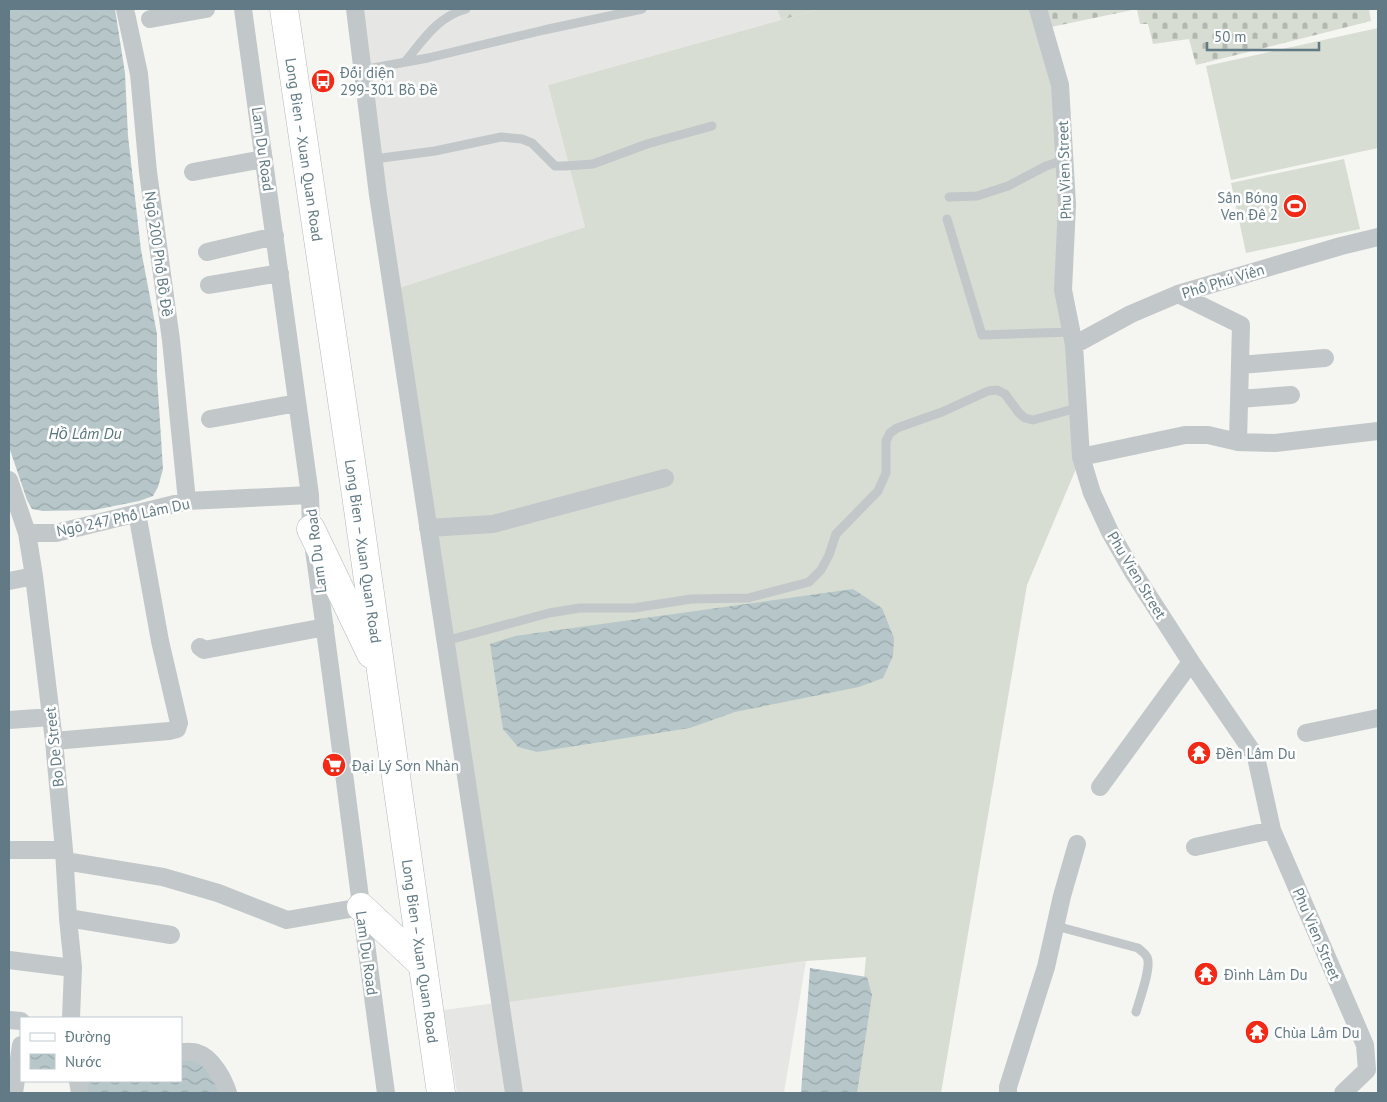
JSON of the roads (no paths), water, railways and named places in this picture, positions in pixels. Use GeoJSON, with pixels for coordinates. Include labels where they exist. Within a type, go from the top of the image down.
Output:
{"type":"FeatureCollection","features":[{"type":"Feature","properties":{"kind":"main road","name":"Long Bien – Xuan Quan Road"},"geometry":{"type":"LineString","coordinates":[[283,13],[383,679],[441,1093]]}},
{"type":"Feature","properties":{"kind":"main road"},"geometry":{"type":"LineString","coordinates":[[311,529],[383,679]]}},
{"type":"Feature","properties":{"kind":"main road"},"geometry":{"type":"LineString","coordinates":[[361,907],[422,964]]}},
{"type":"Feature","properties":{"kind":"street","name":"Ngõ 200 Phố Bồ Đề"},"geometry":{"type":"LineString","coordinates":[[125,9],[139,74],[148,172],[171,340],[187,501]]}},
{"type":"Feature","properties":{"kind":"street"},"geometry":{"type":"LineString","coordinates":[[150,19],[206,9]]}},
{"type":"Feature","properties":{"kind":"street","name":"Lam Du Road"},"geometry":{"type":"LineString","coordinates":[[243,9],[310,495],[311,529],[386,1093]]}},
{"type":"Feature","properties":{"kind":"street"},"geometry":{"type":"LineString","coordinates":[[354,9],[374,160],[428,528],[514,1093]]}},
{"type":"Feature","properties":{"kind":"street","name":"Phu Vien Street"},"geometry":{"type":"LineString","coordinates":[[1038,9],[1060,85],[1067,204],[1063,290],[1073,339],[1081,457],[1092,493],[1110,532],[1191,662],[1256,757],[1272,830],[1372,1039],[1367,1070],[1343,1093]]}},
{"type":"Feature","properties":{"kind":"street"},"geometry":{"type":"LineString","coordinates":[[192,172],[264,159]]}},
{"type":"Feature","properties":{"kind":"street"},"geometry":{"type":"LineString","coordinates":[[207,252],[275,236]]}},
{"type":"Feature","properties":{"kind":"street","name":"Phố Phú Viên"},"geometry":{"type":"LineString","coordinates":[[1073,339],[1178,294],[1378,237]]}},
{"type":"Feature","properties":{"kind":"street"},"geometry":{"type":"LineString","coordinates":[[209,285],[280,273]]}},
{"type":"Feature","properties":{"kind":"street"},"geometry":{"type":"LineString","coordinates":[[1178,294],[1241,325],[1238,442]]}},
{"type":"Feature","properties":{"kind":"street"},"geometry":{"type":"LineString","coordinates":[[1240,365],[1325,358]]}},
{"type":"Feature","properties":{"kind":"street"},"geometry":{"type":"LineString","coordinates":[[1239,399],[1291,395]]}},
{"type":"Feature","properties":{"kind":"street"},"geometry":{"type":"LineString","coordinates":[[210,419],[297,402]]}},
{"type":"Feature","properties":{"kind":"street"},"geometry":{"type":"LineString","coordinates":[[1081,457],[1184,436],[1208,435],[1238,442],[1275,443],[1378,431]]}},
{"type":"Feature","properties":{"kind":"street"},"geometry":{"type":"LineString","coordinates":[[428,528],[492,524],[666,478]]}},
{"type":"Feature","properties":{"kind":"street","name":"Bo De Street"},"geometry":{"type":"LineString","coordinates":[[9,480],[27,533],[54,741],[73,968],[71,1017]]}},
{"type":"Feature","properties":{"kind":"street","name":"Ngõ 247 Phố Lâm Du"},"geometry":{"type":"LineString","coordinates":[[27,533],[56,533],[187,501],[310,495]]}},
{"type":"Feature","properties":{"kind":"street"},"geometry":{"type":"LineString","coordinates":[[54,741],[169,732],[177,728],[179,723],[160,640],[137,513]]}},
{"type":"Feature","properties":{"kind":"street"},"geometry":{"type":"LineString","coordinates":[[9,581],[34,576]]}},
{"type":"Feature","properties":{"kind":"street"},"geometry":{"type":"LineString","coordinates":[[200,647],[204,650],[325,628]]}},
{"type":"Feature","properties":{"kind":"street"},"geometry":{"type":"LineString","coordinates":[[1100,787],[1191,662]]}},
{"type":"Feature","properties":{"kind":"street"},"geometry":{"type":"LineString","coordinates":[[9,720],[51,717]]}},
{"type":"Feature","properties":{"kind":"street"},"geometry":{"type":"LineString","coordinates":[[1306,733],[1378,718]]}},
{"type":"Feature","properties":{"kind":"street"},"geometry":{"type":"LineString","coordinates":[[1195,847],[1272,830]]}},
{"type":"Feature","properties":{"kind":"street"},"geometry":{"type":"LineString","coordinates":[[1008,1093],[1008,1087],[1046,967],[1062,896],[1077,844]]}},
{"type":"Feature","properties":{"kind":"street"},"geometry":{"type":"LineString","coordinates":[[9,850],[64,856],[163,877],[218,893],[287,920],[361,907]]}},
{"type":"Feature","properties":{"kind":"street"},"geometry":{"type":"LineString","coordinates":[[68,918],[171,935]]}},
{"type":"Feature","properties":{"kind":"street"},"geometry":{"type":"LineString","coordinates":[[9,960],[73,968]]}},
{"type":"Feature","properties":{"kind":"street"},"geometry":{"type":"LineString","coordinates":[[14,1093],[20,1052]]}},
{"type":"Feature","properties":{"kind":"street"},"geometry":{"type":"LineString","coordinates":[[182,1052],[198,1053],[214,1064],[227,1090]]}},
{"type":"Feature","properties":{"kind":"lane"},"geometry":{"type":"LineString","coordinates":[[405,62],[436,24],[466,9]]}},
{"type":"Feature","properties":{"kind":"lane"},"geometry":{"type":"LineString","coordinates":[[362,70],[428,58],[642,9]]}},
{"type":"Feature","properties":{"kind":"lane"},"geometry":{"type":"LineString","coordinates":[[374,160],[435,151],[501,137],[522,139],[532,143],[555,166],[592,164],[647,144],[712,126]]}},
{"type":"Feature","properties":{"kind":"lane"},"geometry":{"type":"LineString","coordinates":[[950,197],[977,196],[1008,186],[1046,166],[1064,160]]}},
{"type":"Feature","properties":{"kind":"lane"},"geometry":{"type":"LineString","coordinates":[[947,219],[982,334],[1073,339]]}},
{"type":"Feature","properties":{"kind":"lane"},"geometry":{"type":"LineString","coordinates":[[446,641],[565,610],[580,608],[634,608],[691,599],[748,598],[810,582],[821,570],[829,555],[836,534],[878,491],[886,473],[886,441],[890,433],[897,428],[942,412],[988,391],[997,390],[1005,394],[1019,414],[1033,420],[1077,408]]}},
{"type":"Feature","properties":{"kind":"lane"},"geometry":{"type":"LineString","coordinates":[[1056,926],[1138,948],[1143,952],[1148,962],[1146,977],[1136,1012]]}},
{"type":"Feature","properties":{"kind":"water","name":"Hồ Lâm Du"},"geometry":{"type":"Polygon","coordinates":[[[9,9],[115,9],[125,73],[128,136],[141,250],[157,334],[157,375],[163,469],[158,487],[153,496],[139,501],[94,510],[43,511],[32,509],[27,500],[9,447],[9,9]]]}},
{"type":"Feature","properties":{"kind":"water"},"geometry":{"type":"Polygon","coordinates":[[[853,589],[882,608],[894,638],[893,656],[883,678],[859,687],[735,712],[690,728],[537,752],[518,747],[503,729],[490,644],[515,636],[853,589]]]}},
{"type":"Feature","properties":{"kind":"water"},"geometry":{"type":"Polygon","coordinates":[[[810,968],[867,977],[872,995],[857,1093],[801,1093],[810,968]]]}},
{"type":"Feature","properties":{"kind":"water"},"geometry":{"type":"Polygon","coordinates":[[[182,1051],[202,1056],[221,1093],[86,1093],[85,1082],[182,1082],[182,1051]]]}},
{"type":"Feature","properties":{"kind":"place","name":"Đối diện 299-301 Bồ Đề"},"geometry":{"type":"Point","coordinates":[323,81]}},
{"type":"Feature","properties":{"kind":"place","name":"Sân Bóng Ven Đê 2"},"geometry":{"type":"Point","coordinates":[1295,206]}},
{"type":"Feature","properties":{"kind":"place","name":"Đền Lâm Du"},"geometry":{"type":"Point","coordinates":[1199,753]}},
{"type":"Feature","properties":{"kind":"place","name":"Đại Lý Sơn Nhàn"},"geometry":{"type":"Point","coordinates":[334,765]}},
{"type":"Feature","properties":{"kind":"place","name":"Đình Lâm Du"},"geometry":{"type":"Point","coordinates":[1206,974]}},
{"type":"Feature","properties":{"kind":"place","name":"Chùa Lâm Du"},"geometry":{"type":"Point","coordinates":[1257,1032]}}]}
